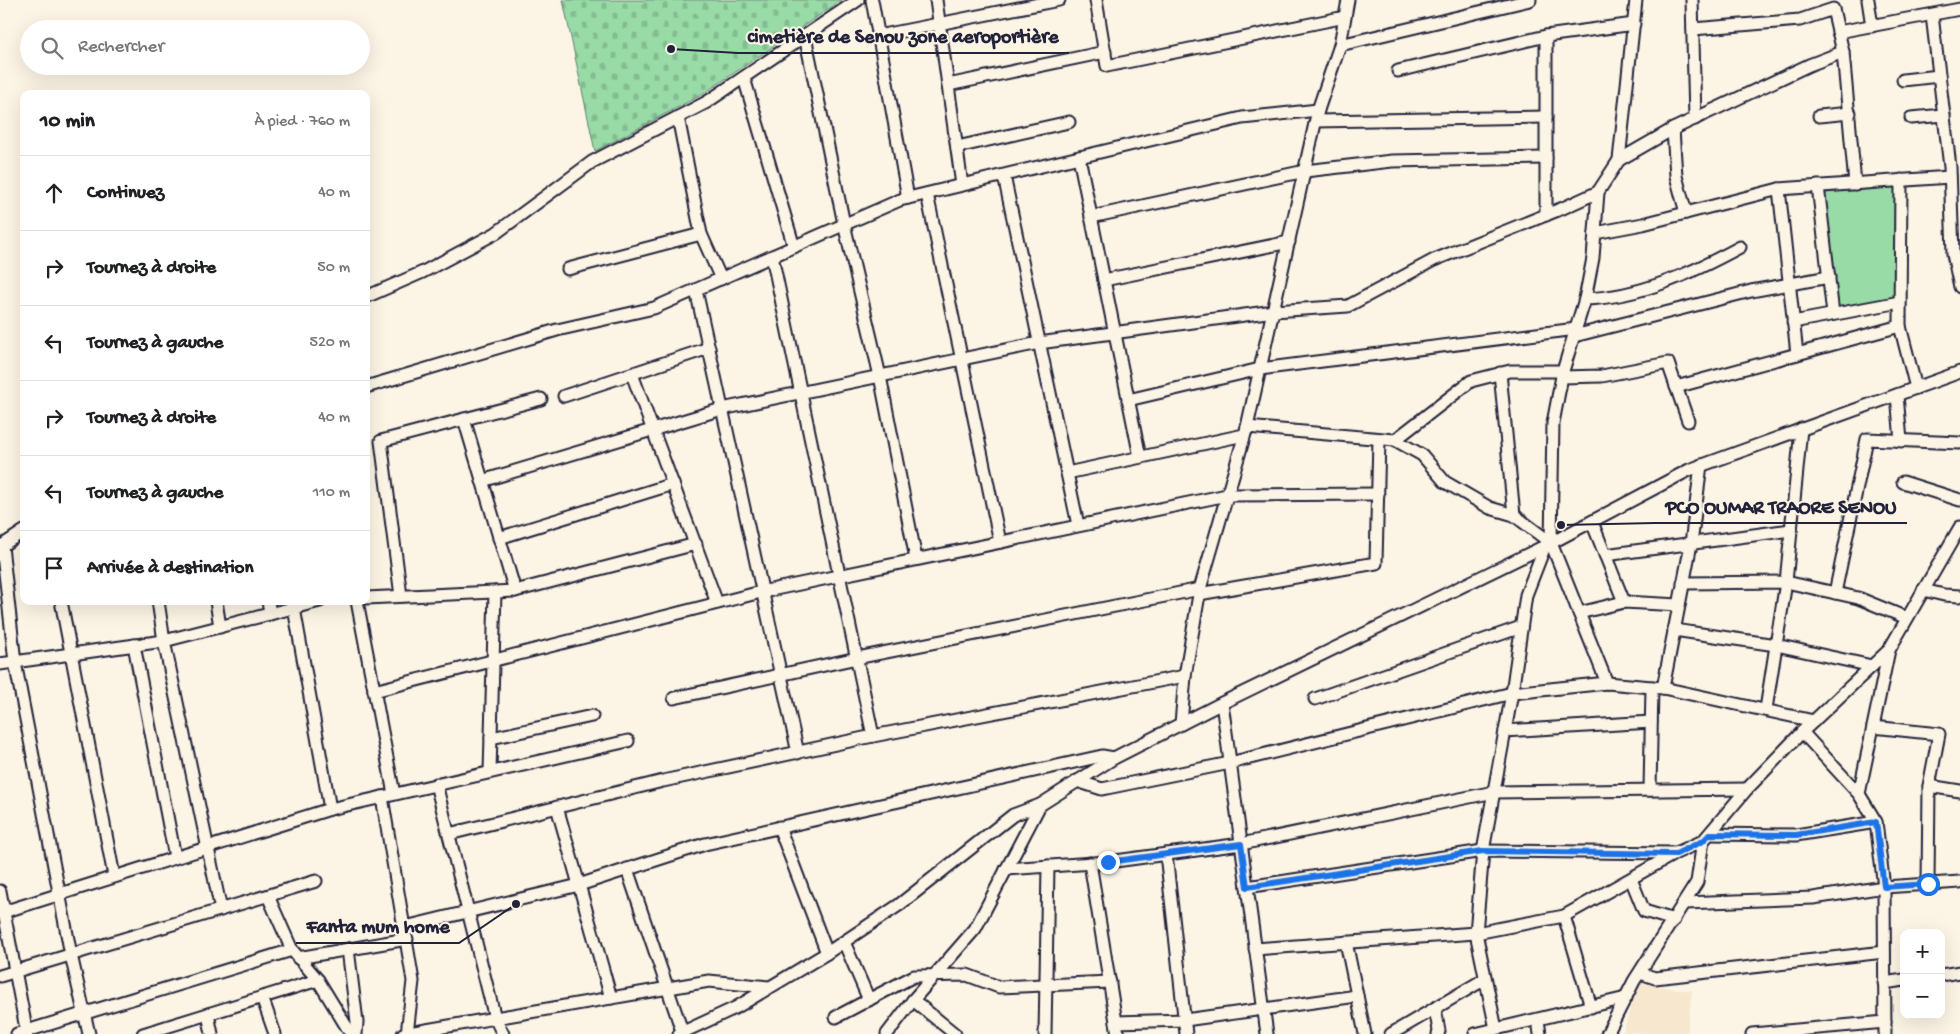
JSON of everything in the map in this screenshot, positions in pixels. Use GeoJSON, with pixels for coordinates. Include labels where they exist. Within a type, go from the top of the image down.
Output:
{"type":"FeatureCollection","features":[{"type":"Feature","properties":{"kind":"street"},"geometry":{"type":"LineString","coordinates":[[370,295],[423,272],[496,233],[592,162],[707,102],[858,0]]}},
{"type":"Feature","properties":{"kind":"street"},"geometry":{"type":"LineString","coordinates":[[872,0],[908,198]]}},
{"type":"Feature","properties":{"kind":"street"},"geometry":{"type":"LineString","coordinates":[[936,0],[962,185]]}},
{"type":"Feature","properties":{"kind":"street"},"geometry":{"type":"LineString","coordinates":[[878,36],[1059,0]]}},
{"type":"Feature","properties":{"kind":"street"},"geometry":{"type":"LineString","coordinates":[[1096,0],[1107,66],[1345,17]]}},
{"type":"Feature","properties":{"kind":"street"},"geometry":{"type":"LineString","coordinates":[[1181,724],[1184,676],[1199,592],[1245,431],[1274,311],[1317,115],[1340,45],[1348,0]]}},
{"type":"Feature","properties":{"kind":"street"},"geometry":{"type":"LineString","coordinates":[[1340,45],[1494,4],[1530,0]]}},
{"type":"Feature","properties":{"kind":"street"},"geometry":{"type":"LineString","coordinates":[[1619,160],[1636,0]]}},
{"type":"Feature","properties":{"kind":"street"},"geometry":{"type":"LineString","coordinates":[[1692,0],[1695,119]]}},
{"type":"Feature","properties":{"kind":"street"},"geometry":{"type":"LineString","coordinates":[[1868,0],[1872,26]]}},
{"type":"Feature","properties":{"kind":"street"},"geometry":{"type":"LineString","coordinates":[[1838,32],[1932,14],[1957,6]]}},
{"type":"Feature","properties":{"kind":"street"},"geometry":{"type":"LineString","coordinates":[[1693,28],[1800,20],[1833,9],[1843,52],[1855,184]]}},
{"type":"Feature","properties":{"kind":"street"},"geometry":{"type":"LineString","coordinates":[[1932,14],[1953,170],[1953,254],[1960,287]]}},
{"type":"Feature","properties":{"kind":"street"},"geometry":{"type":"LineString","coordinates":[[1398,72],[1546,36],[1634,24]]}},
{"type":"Feature","properties":{"kind":"street"},"geometry":{"type":"LineString","coordinates":[[805,36],[844,224],[880,376],[916,560]]}},
{"type":"Feature","properties":{"kind":"street"},"geometry":{"type":"LineString","coordinates":[[1546,36],[1546,215]]}},
{"type":"Feature","properties":{"kind":"street"},"geometry":{"type":"LineString","coordinates":[[948,85],[1104,52]]}},
{"type":"Feature","properties":{"kind":"street"},"geometry":{"type":"LineString","coordinates":[[1496,1029],[1476,933],[1483,851],[1512,693],[1526,595],[1548,545],[1553,423],[1563,374],[1585,298],[1593,258],[1598,192],[1619,160],[1673,129],[1809,65],[1843,52]]}},
{"type":"Feature","properties":{"kind":"street"},"geometry":{"type":"LineString","coordinates":[[1903,80],[1939,76]]}},
{"type":"Feature","properties":{"kind":"street"},"geometry":{"type":"LineString","coordinates":[[744,78],[794,247]]}},
{"type":"Feature","properties":{"kind":"street"},"geometry":{"type":"LineString","coordinates":[[1819,116],[1850,113]]}},
{"type":"Feature","properties":{"kind":"street"},"geometry":{"type":"LineString","coordinates":[[1911,118],[1944,114]]}},
{"type":"Feature","properties":{"kind":"street"},"geometry":{"type":"LineString","coordinates":[[370,386],[557,330],[654,308],[844,224],[908,198],[1242,118],[1317,115],[1546,117]]}},
{"type":"Feature","properties":{"kind":"street"},"geometry":{"type":"LineString","coordinates":[[678,117],[700,234],[720,279]]}},
{"type":"Feature","properties":{"kind":"street"},"geometry":{"type":"LineString","coordinates":[[957,147],[1069,122]]}},
{"type":"Feature","properties":{"kind":"street"},"geometry":{"type":"LineString","coordinates":[[1673,129],[1676,176],[1686,213]]}},
{"type":"Feature","properties":{"kind":"street"},"geometry":{"type":"LineString","coordinates":[[1079,158],[1140,457]]}},
{"type":"Feature","properties":{"kind":"street"},"geometry":{"type":"LineString","coordinates":[[1091,217],[1305,171],[1392,161],[1546,158]]}},
{"type":"Feature","properties":{"kind":"street"},"geometry":{"type":"LineString","coordinates":[[1595,232],[1643,224],[1779,189],[1901,180],[1953,170]]}},
{"type":"Feature","properties":{"kind":"street"},"geometry":{"type":"LineString","coordinates":[[1004,176],[1078,525]]}},
{"type":"Feature","properties":{"kind":"street"},"geometry":{"type":"LineString","coordinates":[[1901,180],[1900,326],[1916,388]]}},
{"type":"Feature","properties":{"kind":"street"},"geometry":{"type":"LineString","coordinates":[[1818,186],[1833,314]]}},
{"type":"Feature","properties":{"kind":"street"},"geometry":{"type":"LineString","coordinates":[[1779,189],[1797,354]]}},
{"type":"Feature","properties":{"kind":"street"},"geometry":{"type":"LineString","coordinates":[[482,481],[722,409],[1040,342],[1274,311],[1348,306],[1434,260],[1598,192]]}},
{"type":"Feature","properties":{"kind":"street"},"geometry":{"type":"LineString","coordinates":[[927,194],[1000,542]]}},
{"type":"Feature","properties":{"kind":"street"},"geometry":{"type":"LineString","coordinates":[[568,269],[700,234]]}},
{"type":"Feature","properties":{"kind":"street"},"geometry":{"type":"LineString","coordinates":[[1104,280],[1289,242]]}},
{"type":"Feature","properties":{"kind":"street"},"geometry":{"type":"LineString","coordinates":[[1585,298],[1610,298],[1657,285],[1702,268],[1740,247]]}},
{"type":"Feature","properties":{"kind":"street"},"geometry":{"type":"LineString","coordinates":[[772,256],[873,736]]}},
{"type":"Feature","properties":{"kind":"street"},"geometry":{"type":"LineString","coordinates":[[1128,400],[1260,369],[1575,333],[1751,291],[1829,277]]}},
{"type":"Feature","properties":{"kind":"street"},"geometry":{"type":"LineString","coordinates":[[696,290],[798,754]]}},
{"type":"Feature","properties":{"kind":"street"},"geometry":{"type":"LineString","coordinates":[[1793,322],[1900,302]]}},
{"type":"Feature","properties":{"kind":"street"},"geometry":{"type":"LineString","coordinates":[[1676,387],[1900,326]]}},
{"type":"Feature","properties":{"kind":"street"},"geometry":{"type":"LineString","coordinates":[[564,396],[709,348]]}},
{"type":"Feature","properties":{"kind":"street"},"geometry":{"type":"LineString","coordinates":[[1395,440],[1471,381],[1510,371],[1602,376],[1668,363],[1688,421]]}},
{"type":"Feature","properties":{"kind":"street"},"geometry":{"type":"LineString","coordinates":[[627,869],[668,989],[680,1033],[737,1006],[827,953],[899,906],[1013,815],[1040,805],[1114,758],[1222,702],[1548,545],[1689,470],[1960,372]]}},
{"type":"Feature","properties":{"kind":"street"},"geometry":{"type":"LineString","coordinates":[[632,374],[718,603]]}},
{"type":"Feature","properties":{"kind":"street"},"geometry":{"type":"LineString","coordinates":[[1500,374],[1514,515]]}},
{"type":"Feature","properties":{"kind":"street"},"geometry":{"type":"LineString","coordinates":[[1897,395],[1901,440]]}},
{"type":"Feature","properties":{"kind":"street"},"geometry":{"type":"LineString","coordinates":[[401,596],[381,441],[542,398]]}},
{"type":"Feature","properties":{"kind":"street"},"geometry":{"type":"LineString","coordinates":[[464,419],[515,591]]}},
{"type":"Feature","properties":{"kind":"street"},"geometry":{"type":"LineString","coordinates":[[1766,710],[1786,582],[1801,429]]}},
{"type":"Feature","properties":{"kind":"street"},"geometry":{"type":"LineString","coordinates":[[1067,473],[1245,431],[1395,440],[1422,455],[1445,482],[1490,508],[1514,515],[1548,545],[1579,613],[1607,683]]}},
{"type":"Feature","properties":{"kind":"street"},"geometry":{"type":"LineString","coordinates":[[674,698],[857,658],[1199,592],[1376,563],[1379,439]]}},
{"type":"Feature","properties":{"kind":"street"},"geometry":{"type":"LineString","coordinates":[[1835,593],[1867,439],[1960,443]]}},
{"type":"Feature","properties":{"kind":"street"},"geometry":{"type":"LineString","coordinates":[[1650,790],[1651,722],[1657,688],[1674,630],[1691,544],[1701,465]]}},
{"type":"Feature","properties":{"kind":"street"},"geometry":{"type":"LineString","coordinates":[[1903,482],[1960,500]]}},
{"type":"Feature","properties":{"kind":"street"},"geometry":{"type":"LineString","coordinates":[[499,538],[673,484]]}},
{"type":"Feature","properties":{"kind":"street"},"geometry":{"type":"LineString","coordinates":[[374,691],[761,592],[1227,495],[1378,494]]}},
{"type":"Feature","properties":{"kind":"street"},"geometry":{"type":"LineString","coordinates":[[1592,522],[1624,602]]}},
{"type":"Feature","properties":{"kind":"street"},"geometry":{"type":"LineString","coordinates":[[1605,555],[1791,530]]}},
{"type":"Feature","properties":{"kind":"street"},"geometry":{"type":"LineString","coordinates":[[1256,949],[1476,933],[1564,916],[1706,838],[1748,789],[1802,732],[1889,650],[1959,531]]}},
{"type":"Feature","properties":{"kind":"street"},"geometry":{"type":"LineString","coordinates":[[20,534],[1,546],[15,662],[71,955],[89,1034]]}},
{"type":"Feature","properties":{"kind":"street"},"geometry":{"type":"LineString","coordinates":[[370,598],[515,591],[696,544]]}},
{"type":"Feature","properties":{"kind":"street"},"geometry":{"type":"LineString","coordinates":[[1683,583],[1786,582],[1858,598],[1908,618]]}},
{"type":"Feature","properties":{"kind":"street"},"geometry":{"type":"LineString","coordinates":[[1924,590],[1944,595],[1960,596]]}},
{"type":"Feature","properties":{"kind":"street"},"geometry":{"type":"LineString","coordinates":[[490,772],[495,592]]}},
{"type":"Feature","properties":{"kind":"street"},"geometry":{"type":"LineString","coordinates":[[1579,613],[1624,602],[1679,605]]}},
{"type":"Feature","properties":{"kind":"street"},"geometry":{"type":"LineString","coordinates":[[62,605],[114,876]]}},
{"type":"Feature","properties":{"kind":"street"},"geometry":{"type":"LineString","coordinates":[[159,605],[164,641],[221,910]]}},
{"type":"Feature","properties":{"kind":"street"},"geometry":{"type":"LineString","coordinates":[[217,605],[220,627]]}},
{"type":"Feature","properties":{"kind":"street"},"geometry":{"type":"LineString","coordinates":[[269,605],[270,614]]}},
{"type":"Feature","properties":{"kind":"street"},"geometry":{"type":"LineString","coordinates":[[0,664],[164,641],[305,605]]}},
{"type":"Feature","properties":{"kind":"street"},"geometry":{"type":"LineString","coordinates":[[358,605],[394,794]]}},
{"type":"Feature","properties":{"kind":"street"},"geometry":{"type":"LineString","coordinates":[[294,608],[330,809]]}},
{"type":"Feature","properties":{"kind":"street"},"geometry":{"type":"LineString","coordinates":[[1315,699],[1522,627]]}},
{"type":"Feature","properties":{"kind":"street"},"geometry":{"type":"LineString","coordinates":[[1674,630],[1776,645],[1872,666]]}},
{"type":"Feature","properties":{"kind":"street"},"geometry":{"type":"LineString","coordinates":[[134,645],[175,857]]}},
{"type":"Feature","properties":{"kind":"street"},"geometry":{"type":"LineString","coordinates":[[1859,794],[1889,650]]}},
{"type":"Feature","properties":{"kind":"street"},"geometry":{"type":"LineString","coordinates":[[449,834],[663,781],[798,754],[873,736],[1184,676]]}},
{"type":"Feature","properties":{"kind":"street"},"geometry":{"type":"LineString","coordinates":[[1077,781],[1102,789],[1230,763],[1512,693],[1607,683],[1657,688],[1814,721]]}},
{"type":"Feature","properties":{"kind":"street"},"geometry":{"type":"LineString","coordinates":[[1222,702],[1267,1034]]}},
{"type":"Feature","properties":{"kind":"street"},"geometry":{"type":"LineString","coordinates":[[491,738],[592,716]]}},
{"type":"Feature","properties":{"kind":"street"},"geometry":{"type":"LineString","coordinates":[[1505,731],[1651,722]]}},
{"type":"Feature","properties":{"kind":"street"},"geometry":{"type":"LineString","coordinates":[[1873,727],[1939,734],[1929,786],[1928,884]]}},
{"type":"Feature","properties":{"kind":"street"},"geometry":{"type":"LineString","coordinates":[[1802,732],[1859,794],[1876,822],[1884,887],[1885,1034]]}},
{"type":"Feature","properties":{"kind":"street"},"geometry":{"type":"LineString","coordinates":[[2,912],[330,809],[628,741]]}},
{"type":"Feature","properties":{"kind":"street"},"geometry":{"type":"LineString","coordinates":[[405,927],[579,885],[704,844],[1102,756],[1114,758]]}},
{"type":"Feature","properties":{"kind":"street"},"geometry":{"type":"LineString","coordinates":[[436,784],[495,1018],[503,1034]]}},
{"type":"Feature","properties":{"kind":"street"},"geometry":{"type":"LineString","coordinates":[[1929,786],[1960,791]]}},
{"type":"Feature","properties":{"kind":"street"},"geometry":{"type":"LineString","coordinates":[[1006,869],[1090,864],[1241,844],[1494,792],[1748,789]]}},
{"type":"Feature","properties":{"kind":"street"},"geometry":{"type":"LineString","coordinates":[[382,797],[413,981],[405,1034],[709,981],[769,987]]}},
{"type":"Feature","properties":{"kind":"street"},"geometry":{"type":"LineString","coordinates":[[887,1034],[913,1000],[975,928],[1040,805]]}},
{"type":"Feature","properties":{"kind":"street"},"geometry":{"type":"LineString","coordinates":[[558,807],[611,998]]}},
{"type":"Feature","properties":{"kind":"street"},"geometry":{"type":"LineString","coordinates":[[1706,838],[1796,835],[1876,822]]}},
{"type":"Feature","properties":{"kind":"street"},"geometry":{"type":"LineString","coordinates":[[779,827],[827,953]]}},
{"type":"Feature","properties":{"kind":"street"},"geometry":{"type":"LineString","coordinates":[[1607,1034],[1640,973],[1685,904],[1697,882],[1706,838]]}},
{"type":"Feature","properties":{"kind":"street"},"geometry":{"type":"LineString","coordinates":[[1247,887],[1483,851],[1676,854]]}},
{"type":"Feature","properties":{"kind":"street"},"geometry":{"type":"LineString","coordinates":[[1166,854],[1186,1034]]}},
{"type":"Feature","properties":{"kind":"street"},"geometry":{"type":"LineString","coordinates":[[1090,864],[1118,1034]]}},
{"type":"Feature","properties":{"kind":"street"},"geometry":{"type":"LineString","coordinates":[[1045,1034],[1048,866]]}},
{"type":"Feature","properties":{"kind":"street"},"geometry":{"type":"LineString","coordinates":[[1631,879],[1644,911],[1674,920]]}},
{"type":"Feature","properties":{"kind":"street"},"geometry":{"type":"LineString","coordinates":[[0,976],[316,881]]}},
{"type":"Feature","properties":{"kind":"street"},"geometry":{"type":"LineString","coordinates":[[1685,904],[1813,898],[1884,887],[1960,882]]}},
{"type":"Feature","properties":{"kind":"street"},"geometry":{"type":"LineString","coordinates":[[0,891],[2,912],[15,972],[23,1033],[85,1013],[295,954],[348,949],[407,939]]}},
{"type":"Feature","properties":{"kind":"street"},"geometry":{"type":"LineString","coordinates":[[268,896],[295,954],[318,980],[351,1034]]}},
{"type":"Feature","properties":{"kind":"street"},"geometry":{"type":"LineString","coordinates":[[1564,916],[1591,1007]]}},
{"type":"Feature","properties":{"kind":"street"},"geometry":{"type":"LineString","coordinates":[[844,942],[870,1000]]}},
{"type":"Feature","properties":{"kind":"street"},"geometry":{"type":"LineString","coordinates":[[1346,942],[1365,1034]]}},
{"type":"Feature","properties":{"kind":"street"},"geometry":{"type":"LineString","coordinates":[[348,949],[357,1022],[356,1034]]}},
{"type":"Feature","properties":{"kind":"street"},"geometry":{"type":"LineString","coordinates":[[1640,973],[1655,978],[1884,952]]}},
{"type":"Feature","properties":{"kind":"street"},"geometry":{"type":"LineString","coordinates":[[1945,974],[1960,972]]}},
{"type":"Feature","properties":{"kind":"street"},"geometry":{"type":"LineString","coordinates":[[836,1017],[914,976],[967,975],[999,987],[1110,982]]}},
{"type":"Feature","properties":{"kind":"street"},"geometry":{"type":"LineString","coordinates":[[1391,1034],[1485,979]]}},
{"type":"Feature","properties":{"kind":"street"},"geometry":{"type":"LineString","coordinates":[[146,1034],[318,980]]}},
{"type":"Feature","properties":{"kind":"street"},"geometry":{"type":"LineString","coordinates":[[1884,983],[1900,981]]}},
{"type":"Feature","properties":{"kind":"street"},"geometry":{"type":"LineString","coordinates":[[1116,1022],[1185,1020],[1357,996]]}},
{"type":"Feature","properties":{"kind":"street"},"geometry":{"type":"LineString","coordinates":[[262,997],[275,1034]]}},
{"type":"Feature","properties":{"kind":"street"},"geometry":{"type":"LineString","coordinates":[[1475,1034],[1626,998]]}},
{"type":"Feature","properties":{"kind":"street"},"geometry":{"type":"LineString","coordinates":[[913,1000],[955,1034]]}},
{"type":"Feature","properties":{"kind":"street"},"geometry":{"type":"LineString","coordinates":[[1435,1008],[1438,1034]]}},
{"type":"Feature","properties":{"kind":"street"},"geometry":{"type":"LineString","coordinates":[[208,1014],[212,1034]]}},
{"type":"Feature","properties":{"kind":"street"},"geometry":{"type":"LineString","coordinates":[[1538,1020],[1540,1034]]}},
{"type":"Feature","properties":{"kind":"street"},"geometry":{"type":"LineString","coordinates":[[1752,1034],[1885,1022]]}},
{"type":"Feature","properties":{"kind":"shaded area"},"geometry":{"type":"Polygon","coordinates":[[[1638,983],[1692,991],[1687,1034],[1623,1032],[1638,983]]]}},
{"type":"Feature","properties":{"kind":"green space"},"geometry":{"type":"Polygon","coordinates":[[[563,0],[842,0],[703,94],[595,151],[563,0]]]}},
{"type":"Feature","properties":{"kind":"green space"},"geometry":{"type":"Polygon","coordinates":[[[1896,187],[1898,300],[1837,311],[1825,193],[1896,187]]]}},
{"type":"Feature","properties":{"kind":"place","name":"cimetière de Senou zone aeroportière"},"geometry":{"type":"Point","coordinates":[671,49]}},
{"type":"Feature","properties":{"kind":"place","name":"PCO OUMAR TRAORE SENOU"},"geometry":{"type":"Point","coordinates":[1561,525]}},
{"type":"Feature","properties":{"kind":"place","name":"Fanta mum home"},"geometry":{"type":"Point","coordinates":[516,904]}},
{"type":"Feature","properties":{"kind":"route"},"geometry":{"type":"LineString","coordinates":[[1108,862],[1241,844],[1247,887],[1483,851],[1676,854],[1703,841],[1710,834],[1796,835],[1876,822],[1884,887],[1928,884]]}}]}
